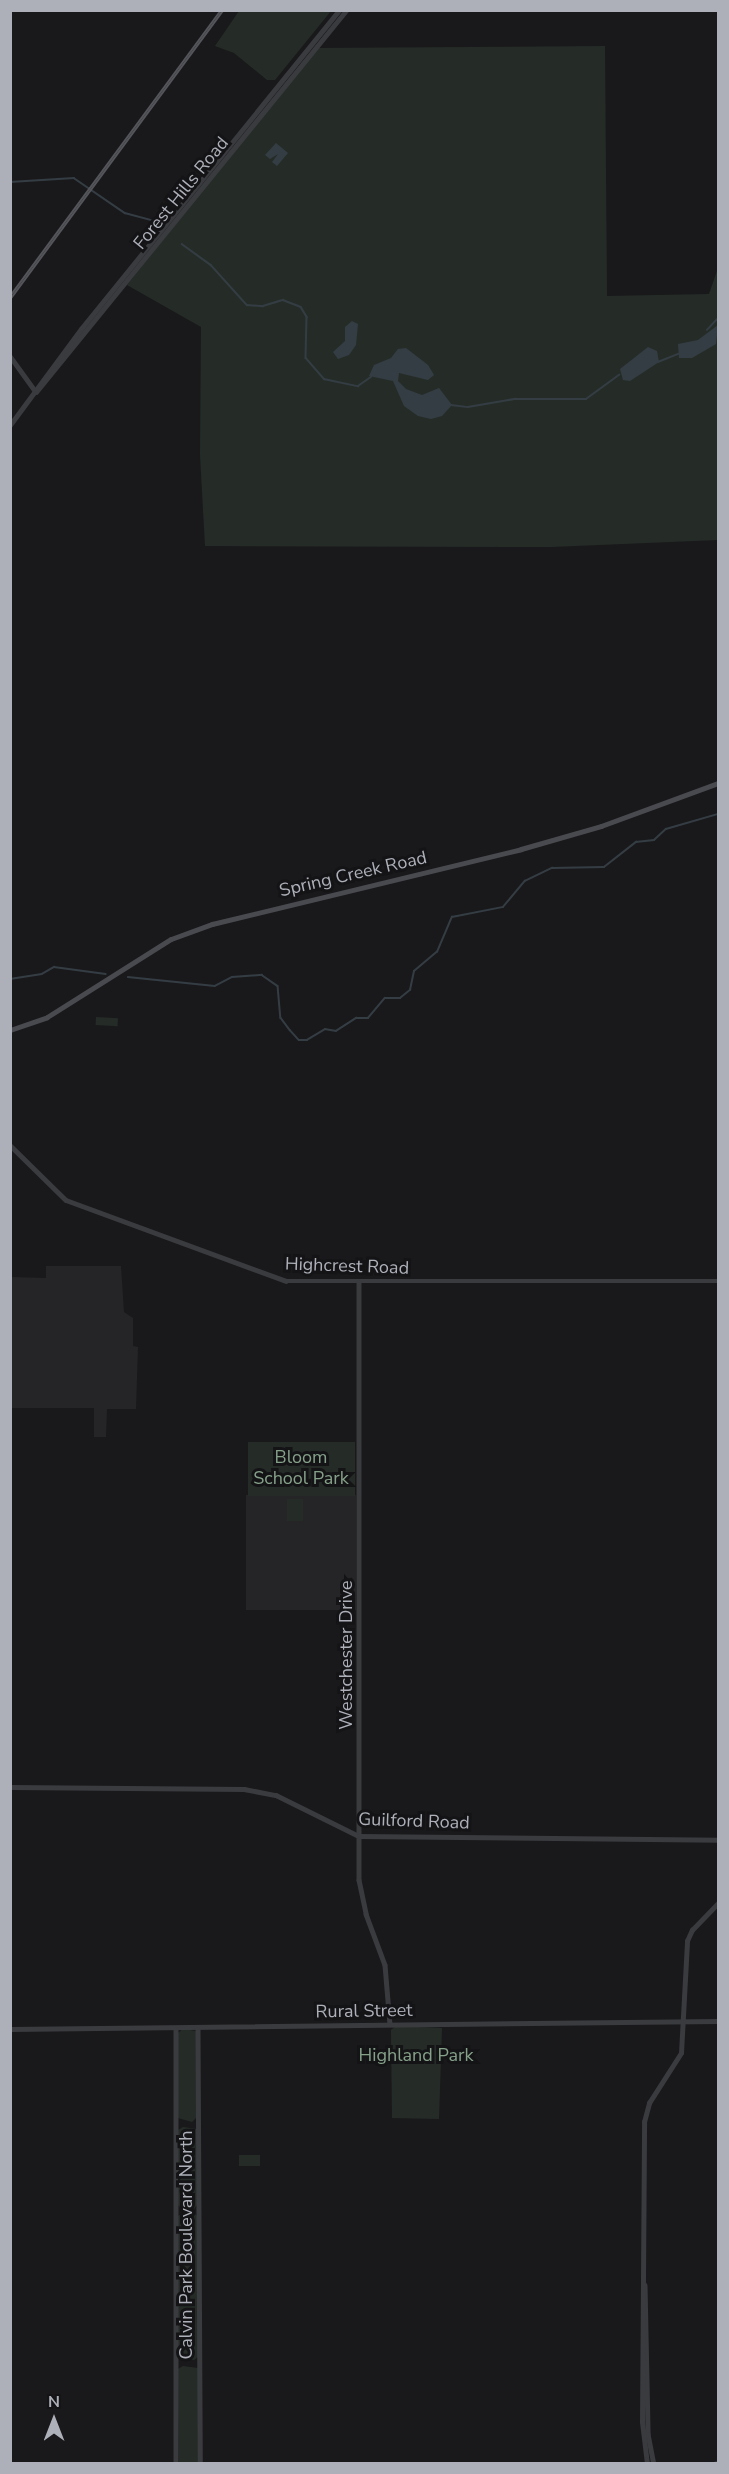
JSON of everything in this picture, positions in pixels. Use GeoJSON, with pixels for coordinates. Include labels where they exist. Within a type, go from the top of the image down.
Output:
{"type":"FeatureCollection","features":[{"type":"Feature","properties":{"kind":"main road","name":"Spring Creek Road"},"geometry":{"type":"LineString","coordinates":[[10,1030],[47,1017],[171,939],[212,924],[521,849],[601,826],[718,783]]}},
{"type":"Feature","properties":{"kind":"street","name":"Forest Hills Road"},"geometry":{"type":"LineString","coordinates":[[10,424],[339,10]]}},
{"type":"Feature","properties":{"kind":"street","name":"Forest Hills Road"},"geometry":{"type":"LineString","coordinates":[[258,113],[346,10]]}},
{"type":"Feature","properties":{"kind":"street"},"geometry":{"type":"LineString","coordinates":[[10,356],[36,392]]}},
{"type":"Feature","properties":{"kind":"street","name":"Highcrest Road"},"geometry":{"type":"LineString","coordinates":[[10,1145],[66,1200],[286,1281],[718,1281]]}},
{"type":"Feature","properties":{"kind":"street","name":"Westchester Drive"},"geometry":{"type":"LineString","coordinates":[[359,1282],[359,1836],[362,1898],[385,1965],[390,2024]]}},
{"type":"Feature","properties":{"kind":"street","name":"Guilford Road"},"geometry":{"type":"LineString","coordinates":[[10,1787],[244,1789],[276,1795],[359,1836],[718,1840]]}},
{"type":"Feature","properties":{"kind":"street"},"geometry":{"type":"LineString","coordinates":[[654,2463],[648,2434],[644,2122],[649,2103],[681,2053],[686,2021],[687,1941],[692,1930],[718,1903]]}},
{"type":"Feature","properties":{"kind":"street","name":"Rural Street"},"geometry":{"type":"LineString","coordinates":[[10,2029],[718,2021]]}},
{"type":"Feature","properties":{"kind":"street","name":"Calvin Park Boulevard North"},"geometry":{"type":"LineString","coordinates":[[198,2027],[200,2463]]}},
{"type":"Feature","properties":{"kind":"street","name":"Calvin Park Boulevard North"},"geometry":{"type":"LineString","coordinates":[[176,2028],[176,2463]]}},
{"type":"Feature","properties":{"kind":"street"},"geometry":{"type":"LineString","coordinates":[[645,2285],[642,2422],[648,2463]]}},
{"type":"Feature","properties":{"kind":"shaded area"},"geometry":{"type":"Polygon","coordinates":[[[276,143],[288,153],[277,166],[272,162],[278,154],[270,159],[265,155],[276,143]]]}},
{"type":"Feature","properties":{"kind":"shaded area"},"geometry":{"type":"Polygon","coordinates":[[[352,321],[358,324],[356,345],[349,355],[338,359],[333,352],[345,341],[345,327],[352,321]]]}},
{"type":"Feature","properties":{"kind":"shaded area"},"geometry":{"type":"Polygon","coordinates":[[[718,325],[716,344],[692,358],[679,358],[678,344],[698,340],[718,325]]]}},
{"type":"Feature","properties":{"kind":"shaded area"},"geometry":{"type":"Polygon","coordinates":[[[648,347],[657,351],[659,362],[630,381],[623,380],[620,369],[648,347]]]}},
{"type":"Feature","properties":{"kind":"shaded area"},"geometry":{"type":"Polygon","coordinates":[[[406,348],[428,365],[434,375],[428,380],[399,373],[398,381],[406,389],[422,395],[439,388],[452,405],[442,416],[431,419],[418,416],[404,406],[393,381],[369,376],[374,365],[391,358],[398,349],[406,348]]]}},
{"type":"Feature","properties":{"kind":"shaded area"},"geometry":{"type":"Polygon","coordinates":[[[46,1266],[121,1266],[124,1312],[133,1318],[133,1346],[138,1347],[136,1409],[107,1409],[106,1437],[94,1437],[94,1408],[11,1408],[11,1277],[46,1278],[46,1266]]]}},
{"type":"Feature","properties":{"kind":"shaded area"},"geometry":{"type":"Polygon","coordinates":[[[246,1495],[356,1495],[356,1610],[246,1610],[246,1495]]]}},
{"type":"Feature","properties":{"kind":"green space"},"geometry":{"type":"Polygon","coordinates":[[[239,11],[331,11],[275,80],[267,80],[234,53],[215,46],[239,11]]]}},
{"type":"Feature","properties":{"kind":"green space"},"geometry":{"type":"Polygon","coordinates":[[[605,46],[607,296],[709,294],[718,268],[718,540],[551,547],[205,546],[200,455],[201,327],[127,285],[316,48],[605,46]]]}},
{"type":"Feature","properties":{"kind":"green space"},"geometry":{"type":"Polygon","coordinates":[[[96,1017],[118,1018],[118,1026],[96,1025],[96,1017]]]}},
{"type":"Feature","properties":{"kind":"green space","name":"Bloom School Park"},"geometry":{"type":"Polygon","coordinates":[[[248,1442],[355,1442],[355,1496],[248,1496],[248,1442]]]}},
{"type":"Feature","properties":{"kind":"green space"},"geometry":{"type":"Polygon","coordinates":[[[287,1499],[303,1499],[303,1521],[287,1521],[287,1499]]]}},
{"type":"Feature","properties":{"kind":"green space","name":"Highland Park"},"geometry":{"type":"Polygon","coordinates":[[[396,2026],[442,2028],[439,2119],[392,2118],[391,2030],[396,2026]]]}},
{"type":"Feature","properties":{"kind":"green space"},"geometry":{"type":"Polygon","coordinates":[[[183,2029],[196,2031],[196,2118],[192,2122],[178,2118],[178,2033],[183,2029]]]}},
{"type":"Feature","properties":{"kind":"green space"},"geometry":{"type":"Polygon","coordinates":[[[183,2127],[197,2129],[197,2205],[194,2209],[182,2209],[178,2205],[178,2130],[183,2127]]]}},
{"type":"Feature","properties":{"kind":"green space"},"geometry":{"type":"Polygon","coordinates":[[[239,2155],[260,2155],[260,2166],[239,2166],[239,2155]]]}},
{"type":"Feature","properties":{"kind":"green space"},"geometry":{"type":"Polygon","coordinates":[[[183,2213],[194,2213],[198,2217],[198,2357],[194,2360],[178,2356],[178,2216],[183,2213]]]}},
{"type":"Feature","properties":{"kind":"green space"},"geometry":{"type":"Polygon","coordinates":[[[183,2366],[198,2368],[198,2463],[179,2463],[178,2369],[183,2366]]]}},
{"type":"Feature","properties":{"kind":"waterway"},"geometry":{"type":"LineString","coordinates":[[10,182],[74,178],[125,213],[154,221]]}},
{"type":"Feature","properties":{"kind":"waterway"},"geometry":{"type":"LineString","coordinates":[[182,244],[211,265],[247,305],[263,306],[283,300],[301,307],[307,317],[306,358],[324,379],[358,386],[371,377]]}},
{"type":"Feature","properties":{"kind":"waterway"},"geometry":{"type":"LineString","coordinates":[[707,330],[718,318]]}},
{"type":"Feature","properties":{"kind":"waterway"},"geometry":{"type":"LineString","coordinates":[[658,362],[678,354]]}},
{"type":"Feature","properties":{"kind":"waterway"},"geometry":{"type":"LineString","coordinates":[[451,405],[468,407],[515,399],[586,399],[619,375]]}},
{"type":"Feature","properties":{"kind":"waterway"},"geometry":{"type":"LineString","coordinates":[[128,977],[215,986],[232,977],[262,975],[278,986],[281,1018],[299,1040],[307,1040],[325,1029],[336,1031],[356,1018],[368,1018],[385,998],[400,998],[410,990],[414,971],[437,952],[452,917],[503,907],[525,881],[552,868],[604,867],[636,842],[654,840],[666,829],[718,814]]}},
{"type":"Feature","properties":{"kind":"waterway"},"geometry":{"type":"LineString","coordinates":[[10,979],[42,974],[54,967],[106,974]]}},
{"type":"Feature","properties":{"kind":"waterway"},"geometry":{"type":"LineString","coordinates":[[710,2464],[718,2462]]}},
{"type":"Feature","properties":{"kind":"railway"},"geometry":{"type":"LineString","coordinates":[[10,298],[222,10]]}}]}
